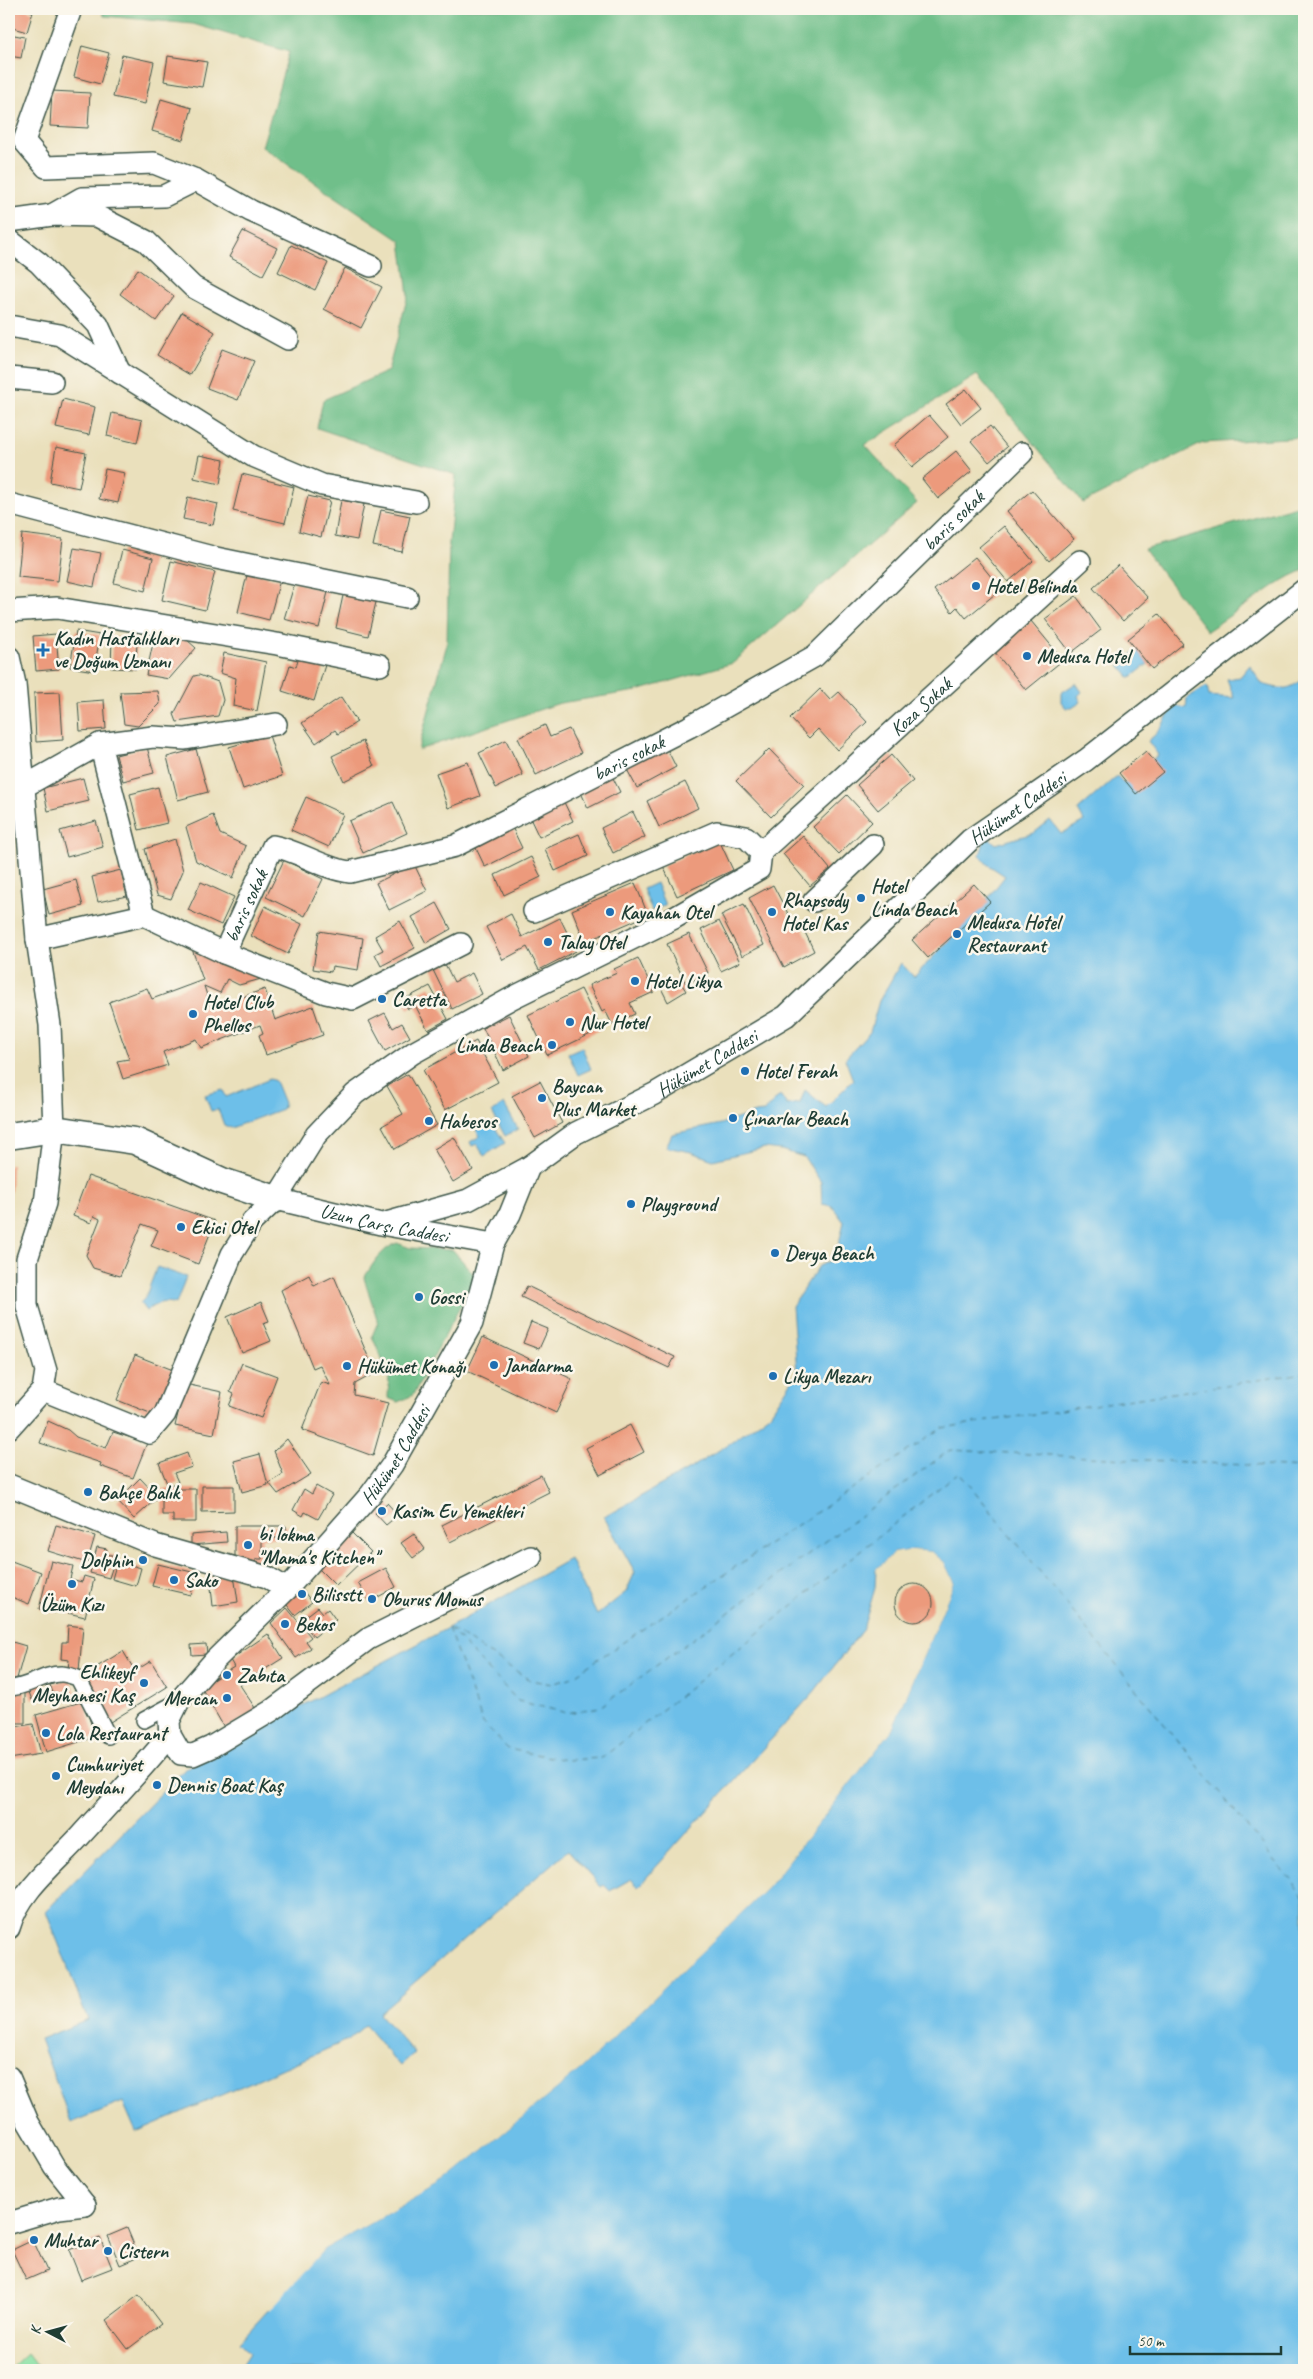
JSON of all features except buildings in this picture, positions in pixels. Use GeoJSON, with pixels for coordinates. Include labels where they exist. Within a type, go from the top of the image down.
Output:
{"type":"FeatureCollection","features":[{"type":"Feature","properties":{"kind":"street"},"geometry":{"type":"LineString","coordinates":[[71,9],[24,141],[46,167],[154,163],[196,180],[251,211],[371,266]]}},
{"type":"Feature","properties":{"kind":"street"},"geometry":{"type":"LineString","coordinates":[[52,214],[82,198],[164,196],[196,180]]}},
{"type":"Feature","properties":{"kind":"street"},"geometry":{"type":"LineString","coordinates":[[9,221],[52,214],[97,216],[146,241],[193,287],[288,339]]}},
{"type":"Feature","properties":{"kind":"street"},"geometry":{"type":"LineString","coordinates":[[9,240],[39,264],[98,325],[120,373]]}},
{"type":"Feature","properties":{"kind":"street"},"geometry":{"type":"LineString","coordinates":[[9,326],[60,334],[253,456],[322,485],[416,502]]}},
{"type":"Feature","properties":{"kind":"street"},"geometry":{"type":"LineString","coordinates":[[9,378],[52,382]]}},
{"type":"Feature","properties":{"kind":"street","name":"baris sokak"},"geometry":{"type":"LineString","coordinates":[[224,953],[273,846],[289,849],[337,871],[350,872],[455,846],[689,727],[815,656],[1022,453]]}},
{"type":"Feature","properties":{"kind":"street"},"geometry":{"type":"LineString","coordinates":[[9,504],[216,558],[407,597]]}},
{"type":"Feature","properties":{"kind":"street","name":"Koza Sokak"},"geometry":{"type":"LineString","coordinates":[[761,852],[1080,561]]}},
{"type":"Feature","properties":{"kind":"street","name":"Hükümet Caddesi"},"geometry":{"type":"LineString","coordinates":[[170,1735],[169,1721],[179,1701],[215,1660],[287,1589],[372,1494],[392,1465],[472,1323],[493,1244],[510,1214],[529,1167],[576,1133],[654,1094],[786,1016],[970,840],[1086,760],[1304,590]]}},
{"type":"Feature","properties":{"kind":"street"},"geometry":{"type":"LineString","coordinates":[[9,611],[57,608],[277,644],[380,664]]}},
{"type":"Feature","properties":{"kind":"street"},"geometry":{"type":"LineString","coordinates":[[9,657],[15,684],[37,939],[50,1026],[54,1129],[45,1202],[27,1259],[26,1306],[46,1371],[43,1390],[9,1428]]}},
{"type":"Feature","properties":{"kind":"street"},"geometry":{"type":"LineString","coordinates":[[25,786],[100,744],[153,737],[184,739],[276,724]]}},
{"type":"Feature","properties":{"kind":"street"},"geometry":{"type":"LineString","coordinates":[[100,744],[144,915]]}},
{"type":"Feature","properties":{"kind":"street"},"geometry":{"type":"LineString","coordinates":[[43,1390],[149,1433],[165,1414],[232,1254],[252,1222],[276,1199],[316,1135],[355,1094],[413,1053],[512,998],[674,918],[759,869],[761,852],[746,837],[717,832],[534,911]]}},
{"type":"Feature","properties":{"kind":"street"},"geometry":{"type":"LineString","coordinates":[[814,901],[873,845]]}},
{"type":"Feature","properties":{"kind":"street"},"geometry":{"type":"LineString","coordinates":[[37,939],[144,915],[224,953],[326,993],[353,999],[461,944]]}},
{"type":"Feature","properties":{"kind":"street"},"geometry":{"type":"LineString","coordinates":[[9,1136],[54,1129],[135,1141],[222,1182],[276,1199]]}},
{"type":"Feature","properties":{"kind":"street"},"geometry":{"type":"LineString","coordinates":[[381,1224],[468,1200],[529,1167]]}},
{"type":"Feature","properties":{"kind":"street","name":"Uzun Çarşı Caddesi"},"geometry":{"type":"LineString","coordinates":[[276,1199],[381,1224],[493,1244]]}},
{"type":"Feature","properties":{"kind":"street"},"geometry":{"type":"LineString","coordinates":[[9,1485],[155,1545],[267,1577],[287,1589]]}},
{"type":"Feature","properties":{"kind":"street"},"geometry":{"type":"LineString","coordinates":[[9,1928],[13,1914],[36,1884],[137,1775],[170,1735],[181,1754],[193,1756],[271,1711],[368,1639],[531,1557]]}},
{"type":"Feature","properties":{"kind":"street"},"geometry":{"type":"LineString","coordinates":[[9,1688],[20,1688],[50,1676],[62,1674],[78,1678],[108,1736]]}},
{"type":"Feature","properties":{"kind":"street"},"geometry":{"type":"LineString","coordinates":[[144,1720],[179,1701]]}},
{"type":"Feature","properties":{"kind":"street"},"geometry":{"type":"LineString","coordinates":[[9,2076],[28,2122],[54,2166],[85,2205],[59,2208],[9,2223]]}},
{"type":"Feature","properties":{"kind":"green space"},"geometry":{"type":"Polygon","coordinates":[[[102,9],[1304,9],[1304,437],[1203,443],[1083,503],[977,375],[865,445],[917,503],[733,663],[637,691],[560,703],[418,750],[447,644],[449,542],[456,475],[317,428],[323,400],[388,371],[408,295],[401,241],[262,147],[289,52],[193,24],[104,16],[102,9]]]}},
{"type":"Feature","properties":{"kind":"green space"},"geometry":{"type":"Polygon","coordinates":[[[1304,504],[1304,570],[1283,580],[1207,631],[1144,549],[1304,504]]]}},
{"type":"Feature","properties":{"kind":"green space"},"geometry":{"type":"Polygon","coordinates":[[[397,1243],[410,1248],[453,1250],[476,1277],[413,1395],[398,1402],[388,1398],[389,1376],[372,1336],[378,1322],[364,1278],[382,1253],[397,1243]]]}},
{"type":"Feature","properties":{"kind":"green space"},"geometry":{"type":"Polygon","coordinates":[[[27,2353],[40,2370],[9,2370],[27,2353]]]}},
{"type":"Feature","properties":{"kind":"water"},"geometry":{"type":"Polygon","coordinates":[[[1137,650],[1148,664],[1130,678],[1119,665],[1137,650]]]}},
{"type":"Feature","properties":{"kind":"water"},"geometry":{"type":"Polygon","coordinates":[[[1250,665],[1262,684],[1269,686],[1285,688],[1293,686],[1304,679],[1304,2370],[239,2370],[250,2353],[239,2342],[324,2249],[445,2181],[583,2067],[768,1887],[892,1730],[954,1583],[944,1562],[932,1552],[913,1550],[894,1553],[876,1569],[875,1588],[863,1629],[814,1692],[638,1887],[631,1879],[610,1891],[604,1885],[601,1887],[568,1850],[379,2013],[414,2053],[400,2066],[365,2025],[348,2040],[136,2132],[123,2102],[71,2123],[40,2039],[88,2020],[46,1911],[186,1768],[455,1624],[570,1559],[597,1615],[626,1592],[635,1572],[604,1517],[691,1468],[735,1440],[770,1414],[797,1373],[792,1306],[819,1266],[839,1257],[838,1247],[844,1222],[832,1206],[822,1204],[821,1182],[804,1157],[781,1150],[764,1148],[713,1160],[691,1152],[666,1147],[672,1134],[721,1124],[764,1112],[780,1095],[787,1105],[800,1103],[805,1090],[826,1107],[853,1080],[845,1059],[870,1032],[879,1001],[901,963],[914,977],[981,907],[1005,876],[987,864],[980,855],[986,835],[996,844],[1034,833],[1050,820],[1061,834],[1084,821],[1078,810],[1117,776],[1125,784],[1158,755],[1148,741],[1176,706],[1186,708],[1187,698],[1207,686],[1209,696],[1234,698],[1227,679],[1240,677],[1250,665]]]}},
{"type":"Feature","properties":{"kind":"water"},"geometry":{"type":"Polygon","coordinates":[[[1076,683],[1082,692],[1078,696],[1081,702],[1072,708],[1066,708],[1061,702],[1061,693],[1076,683]]]}},
{"type":"Feature","properties":{"kind":"water"},"geometry":{"type":"Polygon","coordinates":[[[656,883],[665,905],[652,911],[643,889],[656,883]]]}},
{"type":"Feature","properties":{"kind":"water"},"geometry":{"type":"Polygon","coordinates":[[[582,1047],[591,1069],[578,1075],[568,1053],[582,1047]]]}},
{"type":"Feature","properties":{"kind":"water"},"geometry":{"type":"Polygon","coordinates":[[[270,1079],[275,1081],[284,1103],[282,1109],[231,1128],[224,1125],[218,1109],[211,1111],[205,1095],[223,1090],[226,1097],[270,1079]]]}},
{"type":"Feature","properties":{"kind":"water"},"geometry":{"type":"Polygon","coordinates":[[[504,1104],[518,1129],[505,1136],[492,1112],[504,1104]]]}},
{"type":"Feature","properties":{"kind":"water"},"geometry":{"type":"Polygon","coordinates":[[[488,1122],[492,1123],[505,1143],[484,1156],[477,1144],[472,1146],[470,1142],[480,1136],[476,1130],[488,1122]]]}},
{"type":"Feature","properties":{"kind":"water"},"geometry":{"type":"Polygon","coordinates":[[[157,1267],[186,1277],[176,1304],[160,1303],[146,1311],[140,1303],[145,1298],[157,1267]]]}},
{"type":"Feature","properties":{"kind":"pier"},"geometry":{"type":"Polygon","coordinates":[[[913,1550],[932,1552],[944,1562],[954,1583],[892,1730],[768,1887],[583,2067],[445,2181],[324,2249],[270,2310],[268,2308],[323,2247],[443,2179],[582,2065],[766,1885],[889,1729],[951,1583],[942,1564],[931,1555],[913,1552],[895,1556],[878,1571],[876,1569],[894,1553],[913,1550]]]}},
{"type":"Feature","properties":{"kind":"ferry route"},"geometry":{"type":"LineString","coordinates":[[451,1629],[530,1680],[552,1684],[570,1678],[942,1428],[1304,1373]]}},
{"type":"Feature","properties":{"kind":"ferry route"},"geometry":{"type":"LineString","coordinates":[[449,1628],[518,1701],[567,1713],[600,1707],[950,1450],[1304,1468]]}},
{"type":"Feature","properties":{"kind":"ferry route"},"geometry":{"type":"LineString","coordinates":[[448,1628],[483,1723],[508,1749],[566,1760],[602,1758],[959,1472],[1304,1896]]}},
{"type":"Feature","properties":{"kind":"place","name":"Hotel Belinda"},"geometry":{"type":"Point","coordinates":[976,586]}},
{"type":"Feature","properties":{"kind":"place","name":"Kadın Hastalıkları ve Doğum Uzmanı"},"geometry":{"type":"Point","coordinates":[43,650]}},
{"type":"Feature","properties":{"kind":"place","name":"Medusa Hotel"},"geometry":{"type":"Point","coordinates":[1027,656]}},
{"type":"Feature","properties":{"kind":"place","name":"Hotel Linda Beach"},"geometry":{"type":"Point","coordinates":[861,898]}},
{"type":"Feature","properties":{"kind":"place","name":"Kayahan Otel"},"geometry":{"type":"Point","coordinates":[610,912]}},
{"type":"Feature","properties":{"kind":"place","name":"Rhapsody Hotel Kas"},"geometry":{"type":"Point","coordinates":[772,912]}},
{"type":"Feature","properties":{"kind":"place","name":"Medusa Hotel Restaurant"},"geometry":{"type":"Point","coordinates":[957,934]}},
{"type":"Feature","properties":{"kind":"place","name":"Talay Otel"},"geometry":{"type":"Point","coordinates":[548,942]}},
{"type":"Feature","properties":{"kind":"place","name":"Hotel Likya"},"geometry":{"type":"Point","coordinates":[635,981]}},
{"type":"Feature","properties":{"kind":"place","name":"Caretta"},"geometry":{"type":"Point","coordinates":[382,999]}},
{"type":"Feature","properties":{"kind":"place","name":"Hotel Club Phellos"},"geometry":{"type":"Point","coordinates":[193,1014]}},
{"type":"Feature","properties":{"kind":"place","name":"Nur Hotel"},"geometry":{"type":"Point","coordinates":[570,1022]}},
{"type":"Feature","properties":{"kind":"place","name":"Linda Beach"},"geometry":{"type":"Point","coordinates":[552,1045]}},
{"type":"Feature","properties":{"kind":"place","name":"Hotel Ferah"},"geometry":{"type":"Point","coordinates":[745,1071]}},
{"type":"Feature","properties":{"kind":"place","name":"Baycan Plus Market"},"geometry":{"type":"Point","coordinates":[542,1098]}},
{"type":"Feature","properties":{"kind":"place","name":"Çınarlar Beach"},"geometry":{"type":"Point","coordinates":[733,1118]}},
{"type":"Feature","properties":{"kind":"place","name":"Habesos"},"geometry":{"type":"Point","coordinates":[429,1121]}},
{"type":"Feature","properties":{"kind":"place","name":"Playground"},"geometry":{"type":"Point","coordinates":[631,1204]}},
{"type":"Feature","properties":{"kind":"place","name":"Ekici Otel"},"geometry":{"type":"Point","coordinates":[181,1227]}},
{"type":"Feature","properties":{"kind":"place","name":"Derya Beach"},"geometry":{"type":"Point","coordinates":[775,1253]}},
{"type":"Feature","properties":{"kind":"place","name":"Gossi"},"geometry":{"type":"Point","coordinates":[419,1297]}},
{"type":"Feature","properties":{"kind":"place","name":"Jandarma"},"geometry":{"type":"Point","coordinates":[494,1365]}},
{"type":"Feature","properties":{"kind":"place","name":"Hükümet Konağı"},"geometry":{"type":"Point","coordinates":[347,1366]}},
{"type":"Feature","properties":{"kind":"place","name":"Likya Mezarı"},"geometry":{"type":"Point","coordinates":[773,1376]}},
{"type":"Feature","properties":{"kind":"place","name":"Bahçe Balık"},"geometry":{"type":"Point","coordinates":[88,1492]}},
{"type":"Feature","properties":{"kind":"place","name":"Kasim Ev Yemekleri"},"geometry":{"type":"Point","coordinates":[382,1511]}},
{"type":"Feature","properties":{"kind":"place","name":"bi lokma \"Mama's Kitchen\""},"geometry":{"type":"Point","coordinates":[248,1545]}},
{"type":"Feature","properties":{"kind":"place","name":"Dolphin"},"geometry":{"type":"Point","coordinates":[143,1560]}},
{"type":"Feature","properties":{"kind":"place","name":"Sako"},"geometry":{"type":"Point","coordinates":[174,1580]}},
{"type":"Feature","properties":{"kind":"place","name":"Üzüm Kızı"},"geometry":{"type":"Point","coordinates":[72,1584]}},
{"type":"Feature","properties":{"kind":"place","name":"Bilisstt"},"geometry":{"type":"Point","coordinates":[302,1594]}},
{"type":"Feature","properties":{"kind":"place","name":"Oburus Momus"},"geometry":{"type":"Point","coordinates":[372,1599]}},
{"type":"Feature","properties":{"kind":"place","name":"Bekos"},"geometry":{"type":"Point","coordinates":[285,1624]}},
{"type":"Feature","properties":{"kind":"place","name":"Zabıta"},"geometry":{"type":"Point","coordinates":[227,1675]}},
{"type":"Feature","properties":{"kind":"place","name":"Ehlikeyf Meyhanesi Kaş"},"geometry":{"type":"Point","coordinates":[144,1683]}},
{"type":"Feature","properties":{"kind":"place","name":"Mercan"},"geometry":{"type":"Point","coordinates":[227,1698]}},
{"type":"Feature","properties":{"kind":"place","name":"Lola Restaurant"},"geometry":{"type":"Point","coordinates":[46,1733]}},
{"type":"Feature","properties":{"kind":"place","name":"Cumhuriyet Meydanı"},"geometry":{"type":"Point","coordinates":[56,1776]}},
{"type":"Feature","properties":{"kind":"place","name":"Dennis Boat Kaş"},"geometry":{"type":"Point","coordinates":[157,1785]}},
{"type":"Feature","properties":{"kind":"place","name":"Muhtar"},"geometry":{"type":"Point","coordinates":[34,2240]}},
{"type":"Feature","properties":{"kind":"place","name":"Cistern"},"geometry":{"type":"Point","coordinates":[108,2251]}}]}
